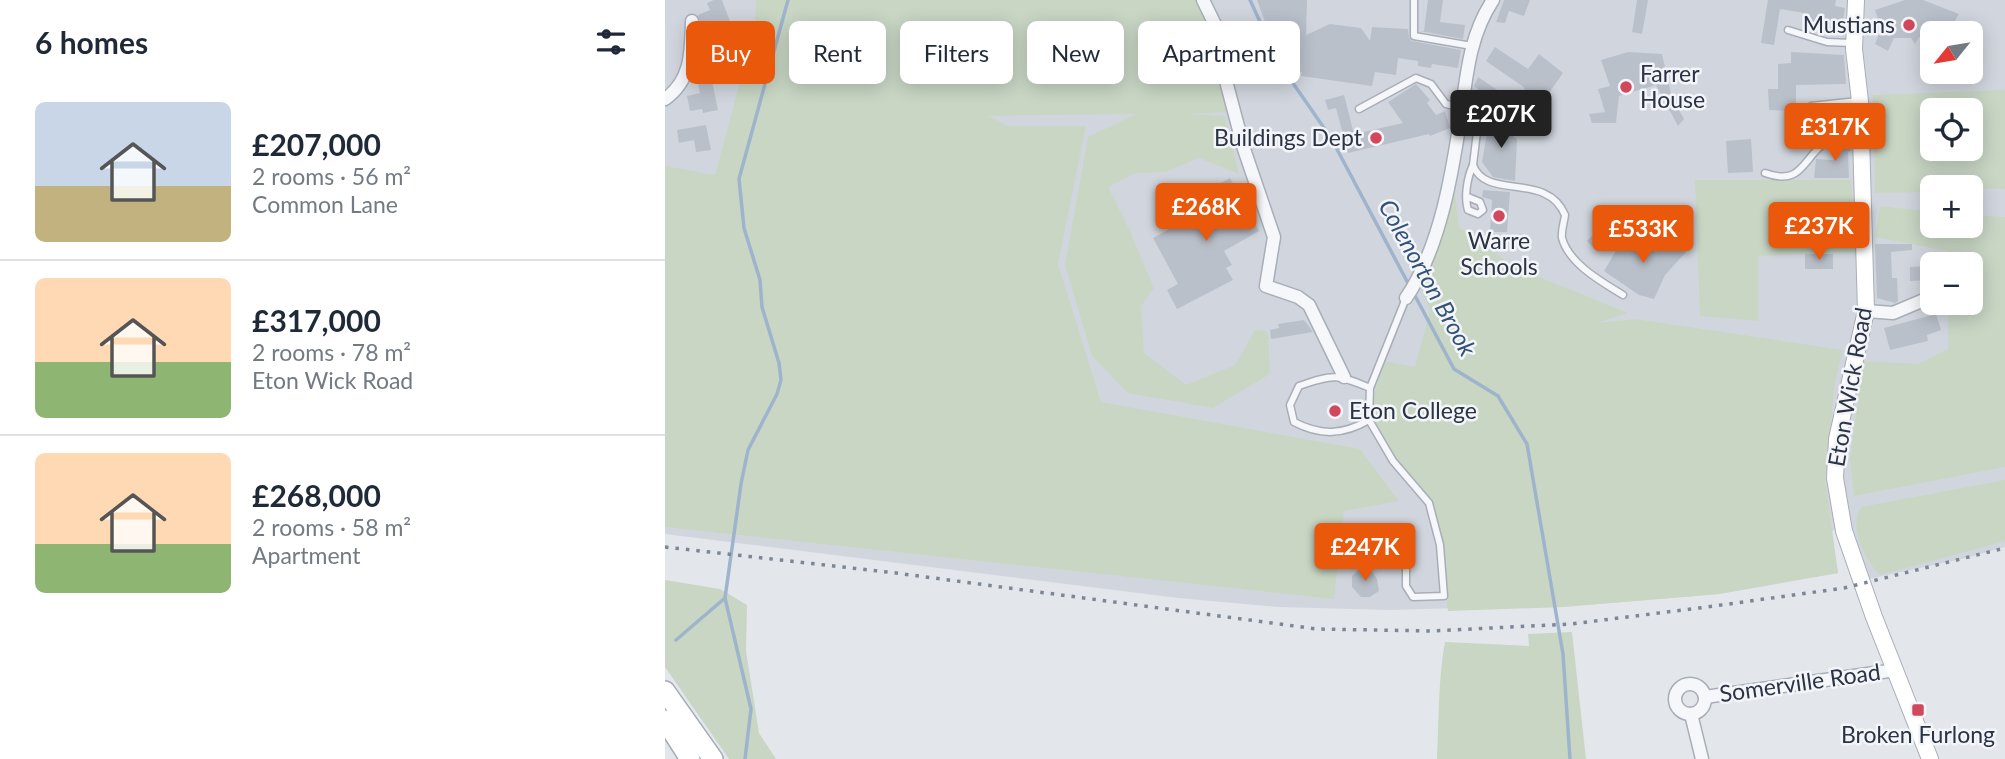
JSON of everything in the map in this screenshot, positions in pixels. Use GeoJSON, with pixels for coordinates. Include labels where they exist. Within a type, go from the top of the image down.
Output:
{"type":"FeatureCollection","features":[{"type":"Feature","properties":{"kind":"main road","name":"Eton Wick Road"},"geometry":{"type":"LineString","coordinates":[[1856,0],[1854,43],[1860,101],[1866,311],[1837,439],[1835,478],[1844,531],[1930,759]]}},
{"type":"Feature","properties":{"kind":"main road"},"geometry":{"type":"LineString","coordinates":[[665,691],[713,759]]}},
{"type":"Feature","properties":{"kind":"main road"},"geometry":{"type":"LineString","coordinates":[[665,720],[690,759]]}},
{"type":"Feature","properties":{"kind":"street"},"geometry":{"type":"LineString","coordinates":[[1203,0],[1222,39],[1226,80],[1244,149],[1274,237],[1266,286],[1298,297],[1310,305],[1344,377]]}},
{"type":"Feature","properties":{"kind":"street"},"geometry":{"type":"LineString","coordinates":[[1406,298],[1419,278],[1444,201],[1472,46],[1479,24],[1493,0]]}},
{"type":"Feature","properties":{"kind":"street"},"geometry":{"type":"LineString","coordinates":[[665,99],[686,76]]}},
{"type":"Feature","properties":{"kind":"street"},"geometry":{"type":"LineString","coordinates":[[1866,311],[1893,313],[1920,302]]}},
{"type":"Feature","properties":{"kind":"street","name":"Somerville Road"},"geometry":{"type":"LineString","coordinates":[[1705,697],[1896,670]]}},
{"type":"Feature","properties":{"kind":"street"},"geometry":{"type":"LineString","coordinates":[[1693,684],[1700,687],[1705,697],[1701,709],[1691,714],[1678,708],[1675,701],[1677,691],[1684,685],[1693,684]]}},
{"type":"Feature","properties":{"kind":"street"},"geometry":{"type":"LineString","coordinates":[[1691,714],[1702,759]]}},
{"type":"Feature","properties":{"kind":"lane"},"geometry":{"type":"LineString","coordinates":[[1414,0],[1414,36],[1472,46]]}},
{"type":"Feature","properties":{"kind":"lane"},"geometry":{"type":"LineString","coordinates":[[1788,30],[1827,42],[1854,43]]}},
{"type":"Feature","properties":{"kind":"lane"},"geometry":{"type":"LineString","coordinates":[[1359,109],[1416,78],[1431,84],[1448,106],[1472,102],[1480,107],[1468,197]]}},
{"type":"Feature","properties":{"kind":"lane"},"geometry":{"type":"LineString","coordinates":[[1811,106],[1860,101]]}},
{"type":"Feature","properties":{"kind":"lane"},"geometry":{"type":"LineString","coordinates":[[1766,173],[1776,177],[1802,171],[1822,145],[1842,134],[1861,131]]}},
{"type":"Feature","properties":{"kind":"lane"},"geometry":{"type":"LineString","coordinates":[[1473,165],[1476,173],[1486,182],[1522,186],[1543,192],[1555,200],[1565,215],[1563,239],[1572,255],[1623,295]]}},
{"type":"Feature","properties":{"kind":"lane"},"geometry":{"type":"LineString","coordinates":[[1387,550],[1406,550],[1406,586],[1413,597],[1444,596],[1438,533],[1429,503],[1393,461],[1369,420],[1370,388],[1406,298]]}},
{"type":"Feature","properties":{"kind":"lane"},"geometry":{"type":"LineString","coordinates":[[1369,420],[1335,434],[1309,430],[1294,422],[1290,405],[1299,386],[1326,377],[1344,377],[1370,388]]}},
{"type":"Feature","properties":{"kind":"shaded area","name":"Eton College"},"geometry":{"type":"Polygon","coordinates":[[[665,0],[2005,0],[2005,547],[1869,579],[1849,520],[1831,532],[1838,573],[1719,594],[1598,604],[1390,610],[1278,607],[1178,598],[665,534],[665,0]]]}},
{"type":"Feature","properties":{"kind":"green space"},"geometry":{"type":"Polygon","coordinates":[[[756,0],[1198,0],[1207,21],[1138,21],[1138,84],[1221,84],[1228,112],[1187,114],[1225,116],[1239,174],[1199,158],[1165,172],[1136,173],[1108,187],[1154,288],[1141,306],[1144,353],[1186,385],[1235,365],[1255,330],[1268,331],[1270,374],[1213,408],[1128,393],[1092,356],[1065,265],[1088,137],[1136,114],[988,116],[1008,126],[1086,126],[1058,264],[1101,402],[1360,449],[1399,501],[1344,511],[1334,599],[665,527],[665,166],[715,175],[739,84],[775,84],[775,21],[755,21],[756,0]]]}},
{"type":"Feature","properties":{"kind":"green space"},"geometry":{"type":"Polygon","coordinates":[[[2005,90],[2005,189],[1983,188],[1983,175],[1920,175],[1920,192],[1875,193],[1873,95],[2005,90]]]}},
{"type":"Feature","properties":{"kind":"green space"},"geometry":{"type":"Polygon","coordinates":[[[1695,180],[1851,180],[1856,252],[1758,256],[1758,321],[1700,316],[1695,180]]]}},
{"type":"Feature","properties":{"kind":"green space"},"geometry":{"type":"Polygon","coordinates":[[[1451,190],[1455,193],[1459,227],[1515,267],[1628,313],[1596,323],[1635,319],[1843,350],[1835,382],[1825,479],[1838,573],[1719,594],[1564,607],[1448,611],[1432,505],[1381,439],[1374,422],[1374,398],[1383,361],[1415,367],[1430,311],[1420,286],[1451,190]]]}},
{"type":"Feature","properties":{"kind":"green space"},"geometry":{"type":"Polygon","coordinates":[[[1880,206],[1920,211],[1920,238],[1983,238],[1983,216],[2005,217],[2005,467],[1854,496],[1850,460],[1863,361],[1918,364],[1948,349],[1948,315],[1983,315],[1983,252],[1947,252],[1875,237],[1880,206]]]}},
{"type":"Feature","properties":{"kind":"green space"},"geometry":{"type":"Polygon","coordinates":[[[2005,480],[2005,541],[1880,575],[1864,553],[1856,524],[1861,507],[2005,480]]]}},
{"type":"Feature","properties":{"kind":"green space"},"geometry":{"type":"Polygon","coordinates":[[[665,580],[720,589],[747,605],[746,651],[759,733],[776,759],[729,759],[665,667],[665,580]]]}},
{"type":"Feature","properties":{"kind":"green space"},"geometry":{"type":"Polygon","coordinates":[[[1572,632],[1586,759],[1437,759],[1445,642],[1529,646],[1528,634],[1572,632]]]}},
{"type":"Feature","properties":{"kind":"building"},"geometry":{"type":"Polygon","coordinates":[[[722,0],[730,21],[700,21],[698,15],[710,10],[707,3],[722,0]]]}},
{"type":"Feature","properties":{"kind":"building"},"geometry":{"type":"Polygon","coordinates":[[[1257,0],[1307,0],[1306,35],[1330,24],[1361,28],[1370,41],[1372,27],[1408,29],[1412,41],[1461,50],[1458,68],[1432,64],[1431,68],[1418,66],[1418,61],[1398,58],[1396,75],[1375,72],[1372,86],[1301,76],[1300,21],[1265,21],[1257,0]]]}},
{"type":"Feature","properties":{"kind":"building"},"geometry":{"type":"Polygon","coordinates":[[[1428,0],[1443,0],[1440,22],[1465,25],[1463,39],[1420,31],[1424,31],[1428,0]]]}},
{"type":"Feature","properties":{"kind":"building"},"geometry":{"type":"Polygon","coordinates":[[[1504,0],[1530,0],[1524,16],[1509,11],[1505,23],[1496,22],[1504,0]]]}},
{"type":"Feature","properties":{"kind":"building"},"geometry":{"type":"Polygon","coordinates":[[[1637,0],[1648,0],[1642,34],[1632,32],[1637,0]]]}},
{"type":"Feature","properties":{"kind":"building"},"geometry":{"type":"Polygon","coordinates":[[[1768,0],[1836,0],[1835,6],[1845,8],[1843,23],[1839,23],[1837,33],[1807,27],[1810,14],[1780,9],[1774,45],[1761,43],[1768,0]]]}},
{"type":"Feature","properties":{"kind":"building","name":"Mustians"},"geometry":{"type":"Polygon","coordinates":[[[1905,0],[1923,0],[1959,14],[1955,21],[1920,21],[1920,37],[1915,44],[1911,38],[1894,38],[1888,51],[1875,44],[1881,29],[1875,10],[1905,0]]]}},
{"type":"Feature","properties":{"kind":"building"},"geometry":{"type":"Polygon","coordinates":[[[1495,47],[1528,69],[1539,54],[1563,73],[1544,100],[1540,97],[1520,125],[1474,86],[1478,77],[1515,102],[1525,88],[1486,61],[1495,47]]]}},
{"type":"Feature","properties":{"kind":"building","name":"Farrer House"},"geometry":{"type":"Polygon","coordinates":[[[1628,52],[1662,54],[1672,98],[1684,119],[1678,126],[1656,85],[1619,96],[1616,123],[1592,123],[1589,114],[1605,112],[1598,89],[1610,86],[1601,60],[1628,52]]]}},
{"type":"Feature","properties":{"kind":"building"},"geometry":{"type":"Polygon","coordinates":[[[1791,52],[1844,55],[1846,84],[1796,85],[1796,111],[1769,110],[1768,89],[1778,89],[1778,64],[1791,63],[1791,52]]]}},
{"type":"Feature","properties":{"kind":"building"},"geometry":{"type":"Polygon","coordinates":[[[698,84],[713,84],[718,110],[703,113],[702,109],[690,111],[687,96],[700,93],[698,84]]]}},
{"type":"Feature","properties":{"kind":"building"},"geometry":{"type":"Polygon","coordinates":[[[1416,84],[1430,100],[1427,103],[1436,115],[1445,111],[1450,128],[1430,136],[1429,134],[1348,153],[1336,108],[1328,110],[1325,100],[1344,95],[1354,134],[1403,123],[1388,102],[1416,84]]]}},
{"type":"Feature","properties":{"kind":"building"},"geometry":{"type":"Polygon","coordinates":[[[1484,120],[1520,125],[1513,136],[1517,139],[1515,181],[1493,177],[1482,162],[1487,133],[1483,131],[1484,120]]]}},
{"type":"Feature","properties":{"kind":"building"},"geometry":{"type":"Polygon","coordinates":[[[706,125],[711,150],[696,152],[694,140],[679,143],[677,130],[706,125]]]}},
{"type":"Feature","properties":{"kind":"building"},"geometry":{"type":"Polygon","coordinates":[[[1851,138],[1851,151],[1848,152],[1849,178],[1814,178],[1816,159],[1833,160],[1835,144],[1851,138]]]}},
{"type":"Feature","properties":{"kind":"building"},"geometry":{"type":"Polygon","coordinates":[[[1751,139],[1753,172],[1728,173],[1726,141],[1751,139]]]}},
{"type":"Feature","properties":{"kind":"building"},"geometry":{"type":"Polygon","coordinates":[[[1230,178],[1259,231],[1224,251],[1232,265],[1226,268],[1233,280],[1177,309],[1167,290],[1178,284],[1153,238],[1202,211],[1194,198],[1230,178]]]}},
{"type":"Feature","properties":{"kind":"building","name":"Warre Schools"},"geometry":{"type":"Polygon","coordinates":[[[1483,190],[1510,192],[1507,232],[1490,232],[1492,200],[1482,197],[1483,190]]]}},
{"type":"Feature","properties":{"kind":"building"},"geometry":{"type":"Polygon","coordinates":[[[1607,206],[1622,213],[1617,224],[1622,228],[1598,252],[1587,241],[1596,232],[1607,206]]]}},
{"type":"Feature","properties":{"kind":"building"},"geometry":{"type":"Polygon","coordinates":[[[1787,209],[1813,210],[1813,221],[1787,221],[1787,209]]]}},
{"type":"Feature","properties":{"kind":"building"},"geometry":{"type":"Polygon","coordinates":[[[1627,232],[1656,252],[1675,238],[1686,252],[1665,275],[1654,299],[1639,295],[1604,271],[1627,232]]]}},
{"type":"Feature","properties":{"kind":"building"},"geometry":{"type":"Polygon","coordinates":[[[1875,244],[1912,244],[1912,250],[1891,252],[1892,278],[1897,278],[1898,301],[1895,303],[1877,298],[1875,244]]]}},
{"type":"Feature","properties":{"kind":"building"},"geometry":{"type":"Polygon","coordinates":[[[1805,254],[1833,254],[1833,269],[1805,269],[1805,254]]]}},
{"type":"Feature","properties":{"kind":"building"},"geometry":{"type":"Polygon","coordinates":[[[1910,267],[1920,267],[1920,281],[1910,281],[1910,267]]]}},
{"type":"Feature","properties":{"kind":"building"},"geometry":{"type":"Polygon","coordinates":[[[1936,315],[1941,330],[1927,335],[1928,341],[1890,350],[1884,328],[1936,315]]]}},
{"type":"Feature","properties":{"kind":"building"},"geometry":{"type":"Polygon","coordinates":[[[1304,320],[1313,332],[1271,339],[1270,330],[1279,328],[1278,324],[1304,320]]]}},
{"type":"Feature","properties":{"kind":"building"},"geometry":{"type":"Polygon","coordinates":[[[1361,568],[1371,570],[1377,579],[1379,591],[1370,597],[1361,597],[1352,587],[1352,576],[1361,568]]]}},
{"type":"Feature","properties":{"kind":"waterway"},"geometry":{"type":"LineString","coordinates":[[745,759],[751,709],[725,598],[748,450],[777,394],[781,380],[779,363],[762,307],[760,280],[744,228],[739,179],[788,0]]}},
{"type":"Feature","properties":{"kind":"waterway","name":"Colenorton Brook"},"geometry":{"type":"LineString","coordinates":[[1250,0],[1279,63],[1331,138],[1409,285]]}},
{"type":"Feature","properties":{"kind":"waterway","name":"Colenorton Brook"},"geometry":{"type":"LineString","coordinates":[[1413,292],[1454,369],[1498,396],[1527,444],[1563,654],[1570,759]]}},
{"type":"Feature","properties":{"kind":"waterway"},"geometry":{"type":"LineString","coordinates":[[676,640],[725,598]]}},
{"type":"Feature","properties":{"kind":"railway"},"geometry":{"type":"LineString","coordinates":[[665,547],[896,573],[1317,629],[1431,631],[1571,624],[1844,588],[2005,548]]}},
{"type":"Feature","properties":{"kind":"place","name":"Mustians"},"geometry":{"type":"Point","coordinates":[1909,25]}},
{"type":"Feature","properties":{"kind":"place","name":"Farrer House"},"geometry":{"type":"Point","coordinates":[1626,87]}},
{"type":"Feature","properties":{"kind":"place","name":"Buildings Dept"},"geometry":{"type":"Point","coordinates":[1376,138]}},
{"type":"Feature","properties":{"kind":"place","name":"Warre Schools"},"geometry":{"type":"Point","coordinates":[1499,216]}},
{"type":"Feature","properties":{"kind":"place","name":"Eton College"},"geometry":{"type":"Point","coordinates":[1335,411]}},
{"type":"Feature","properties":{"kind":"place","name":"Broken Furlong"},"geometry":{"type":"Point","coordinates":[1918,710]}}]}
